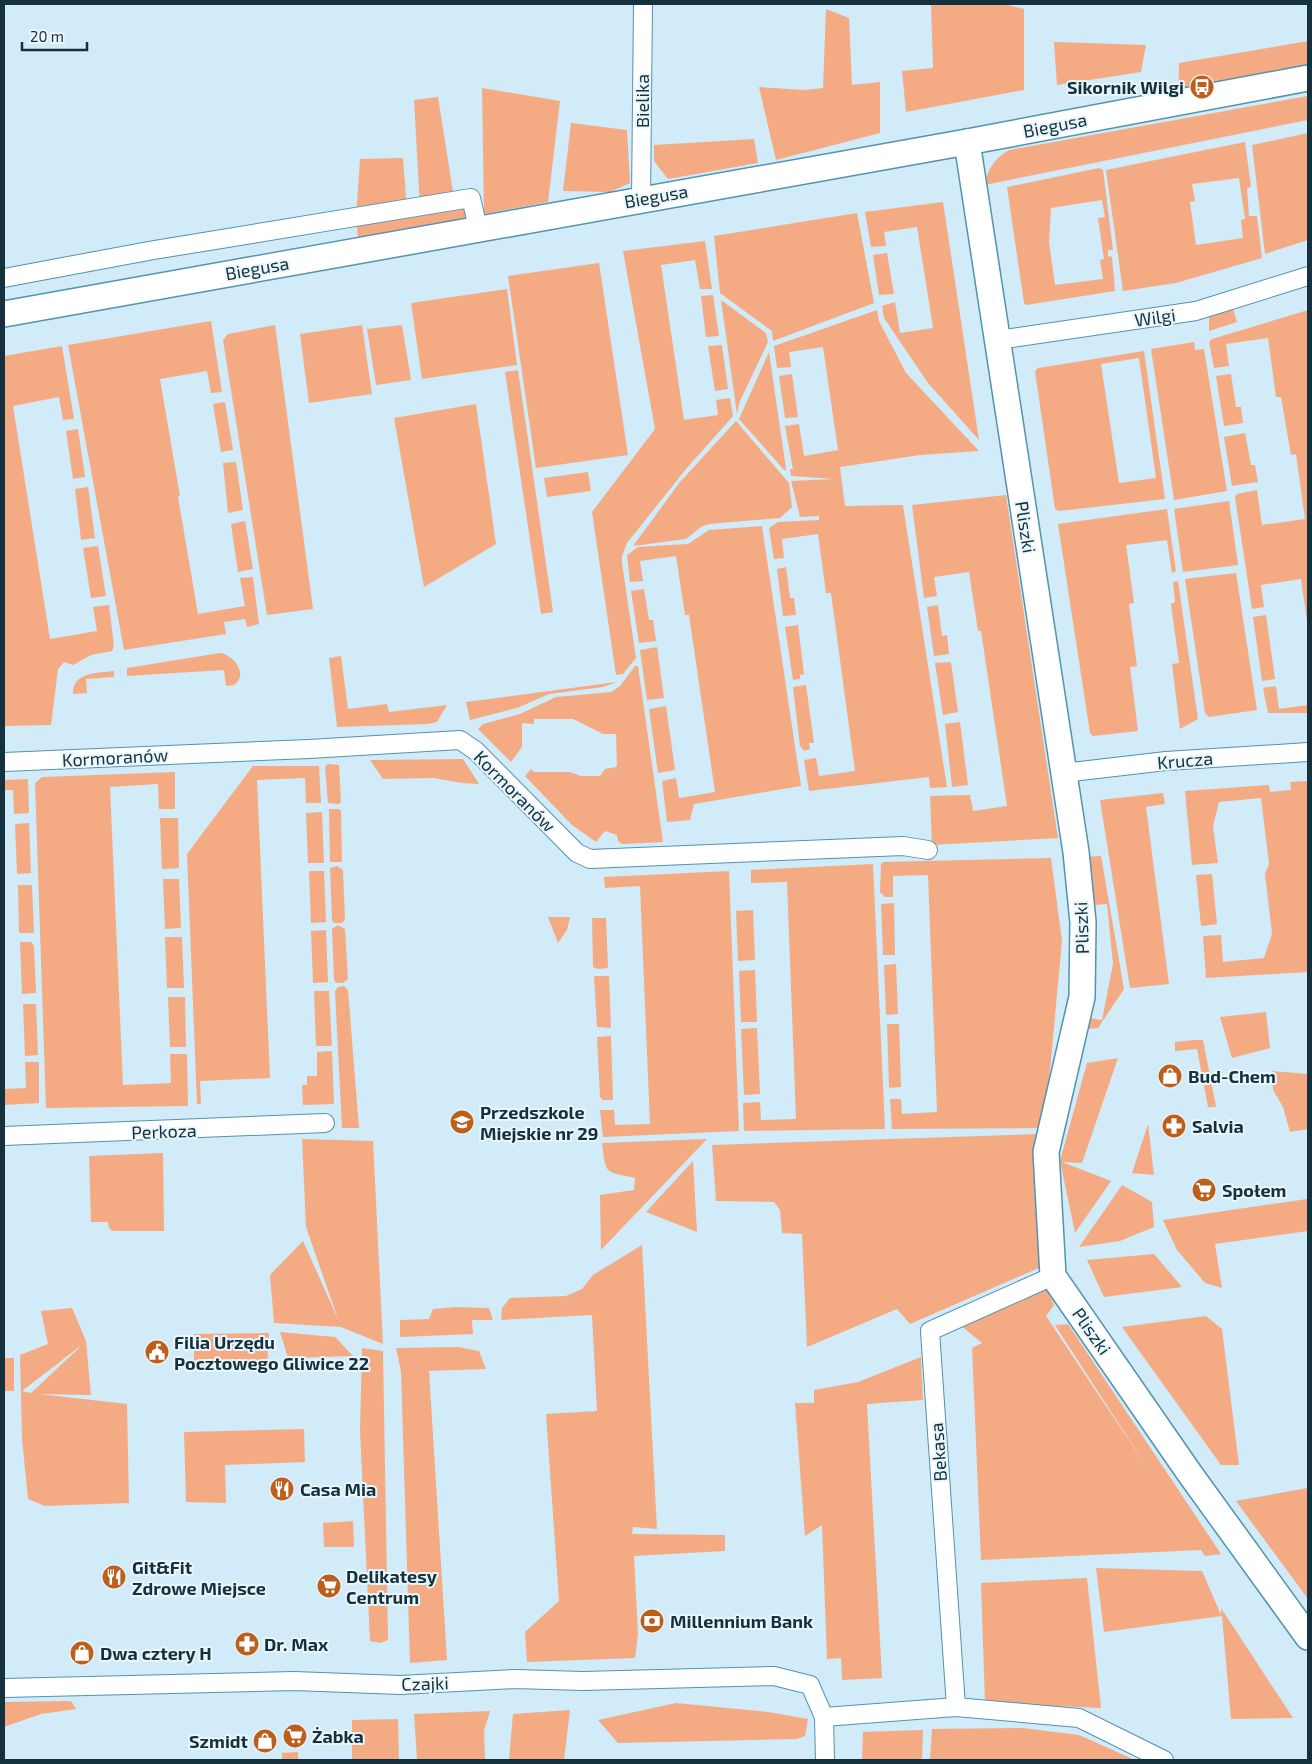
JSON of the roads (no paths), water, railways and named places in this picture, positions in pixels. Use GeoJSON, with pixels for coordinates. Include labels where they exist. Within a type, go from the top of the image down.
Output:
{"type":"FeatureCollection","features":[{"type":"Feature","properties":{"kind":"street","name":"Bielika"},"geometry":{"type":"LineString","coordinates":[[641,199],[642,4]]}},
{"type":"Feature","properties":{"kind":"street","name":"Biegusa"},"geometry":{"type":"LineString","coordinates":[[4,314],[967,142],[1308,78]]}},
{"type":"Feature","properties":{"kind":"street","name":"Pliszki"},"geometry":{"type":"LineString","coordinates":[[967,142],[1076,852],[1083,922],[1082,997],[1046,1152],[1053,1276],[1190,1474],[1308,1637]]}},
{"type":"Feature","properties":{"kind":"street"},"geometry":{"type":"LineString","coordinates":[[4,278],[154,250],[471,198],[478,228]]}},
{"type":"Feature","properties":{"kind":"street","name":"Wilgi"},"geometry":{"type":"LineString","coordinates":[[998,340],[1196,311],[1308,276]]}},
{"type":"Feature","properties":{"kind":"street","name":"Kormoranów"},"geometry":{"type":"LineString","coordinates":[[4,762],[310,749],[460,740],[476,751],[577,853],[590,859],[903,846],[928,850]]}},
{"type":"Feature","properties":{"kind":"street","name":"Krucza"},"geometry":{"type":"LineString","coordinates":[[1063,773],[1166,761],[1308,752]]}},
{"type":"Feature","properties":{"kind":"street","name":"Perkoza"},"geometry":{"type":"LineString","coordinates":[[4,1136],[324,1123]]}},
{"type":"Feature","properties":{"kind":"street","name":"Bekasa"},"geometry":{"type":"LineString","coordinates":[[956,1707],[930,1331],[1053,1276]]}},
{"type":"Feature","properties":{"kind":"street","name":"Czajki"},"geometry":{"type":"LineString","coordinates":[[4,1688],[294,1681],[400,1684],[515,1679],[583,1681],[774,1676],[810,1685],[824,1717]]}},
{"type":"Feature","properties":{"kind":"street"},"geometry":{"type":"LineString","coordinates":[[825,1760],[824,1717],[956,1707],[1080,1718],[1164,1760]]}},
{"type":"Feature","properties":{"kind":"place","name":"Sikornik Wilgi"},"geometry":{"type":"Point","coordinates":[1202,87]}},
{"type":"Feature","properties":{"kind":"place","name":"Bud-Chem"},"geometry":{"type":"Point","coordinates":[1170,1076]}},
{"type":"Feature","properties":{"kind":"place","name":"Przedszkole Miejskie nr 29"},"geometry":{"type":"Point","coordinates":[462,1122]}},
{"type":"Feature","properties":{"kind":"place","name":"Salvia"},"geometry":{"type":"Point","coordinates":[1174,1126]}},
{"type":"Feature","properties":{"kind":"place","name":"Społem"},"geometry":{"type":"Point","coordinates":[1204,1190]}},
{"type":"Feature","properties":{"kind":"place","name":"Filia Urzędu Pocztowego Gliwice 22"},"geometry":{"type":"Point","coordinates":[157,1352]}},
{"type":"Feature","properties":{"kind":"place","name":"Casa Mia"},"geometry":{"type":"Point","coordinates":[282,1489]}},
{"type":"Feature","properties":{"kind":"place","name":"Git&Fit Zdrowe Miejsce"},"geometry":{"type":"Point","coordinates":[114,1577]}},
{"type":"Feature","properties":{"kind":"place","name":"Delikatesy Centrum"},"geometry":{"type":"Point","coordinates":[329,1586]}},
{"type":"Feature","properties":{"kind":"place","name":"Millennium Bank"},"geometry":{"type":"Point","coordinates":[652,1621]}},
{"type":"Feature","properties":{"kind":"place","name":"Dr. Max"},"geometry":{"type":"Point","coordinates":[247,1644]}},
{"type":"Feature","properties":{"kind":"place","name":"Dwa cztery H"},"geometry":{"type":"Point","coordinates":[82,1653]}},
{"type":"Feature","properties":{"kind":"place","name":"Żabka"},"geometry":{"type":"Point","coordinates":[295,1736]}},
{"type":"Feature","properties":{"kind":"place","name":"Szmidt"},"geometry":{"type":"Point","coordinates":[265,1741]}}]}
